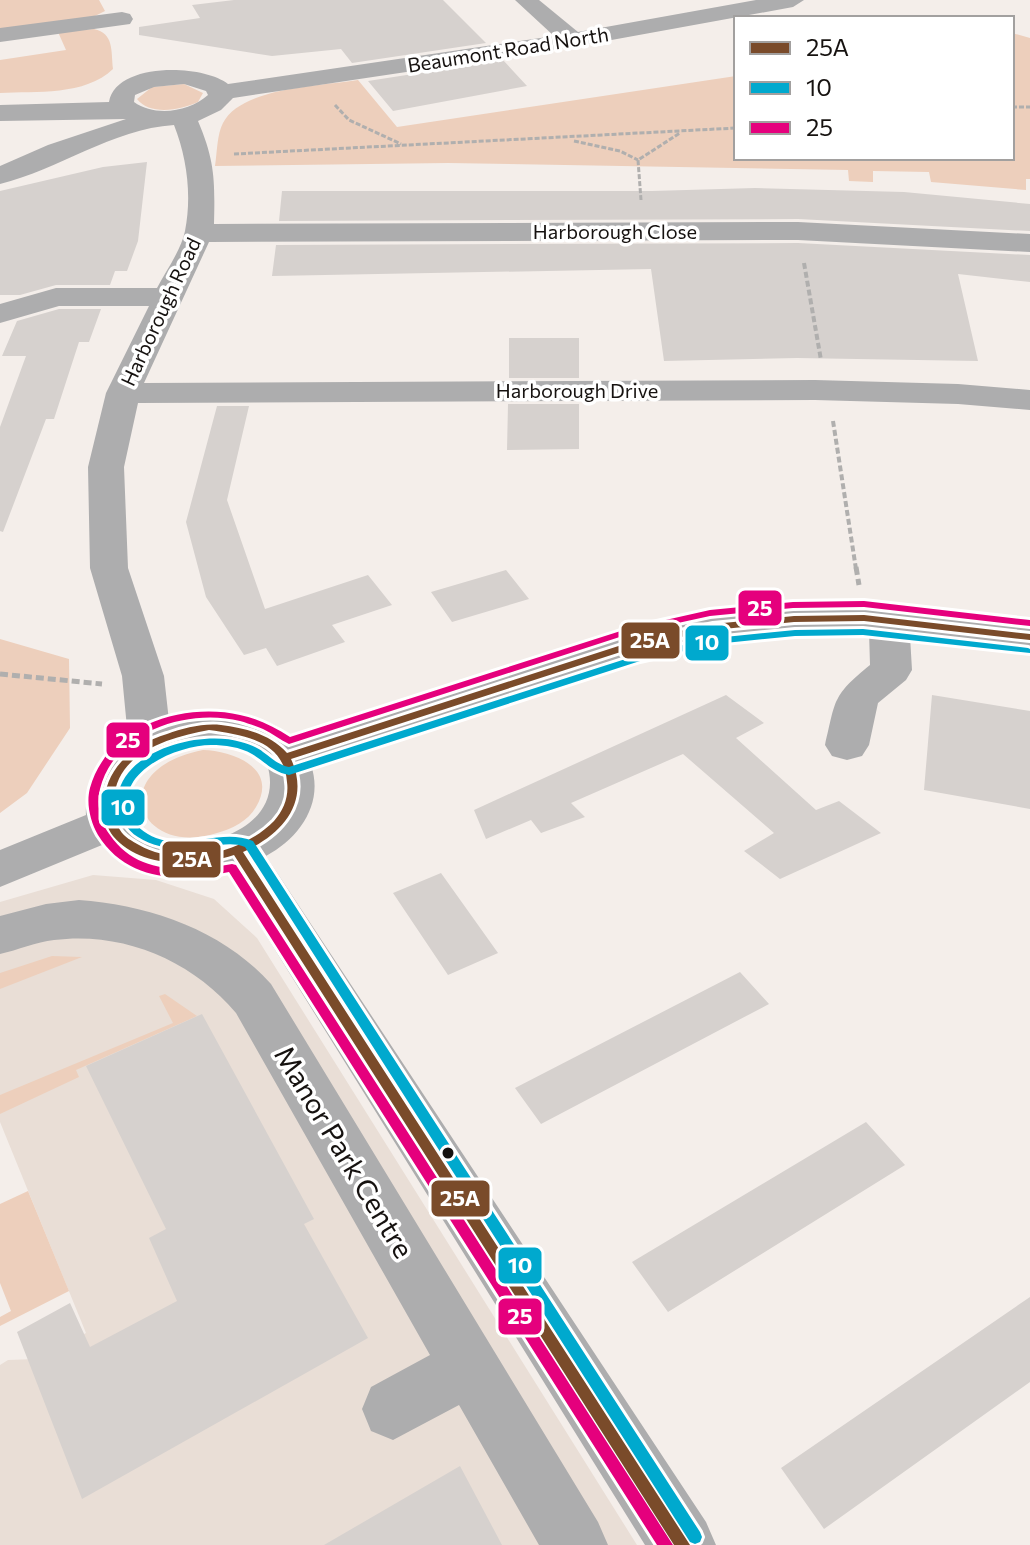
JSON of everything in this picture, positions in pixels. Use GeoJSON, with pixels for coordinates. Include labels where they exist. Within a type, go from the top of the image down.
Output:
{"type":"FeatureCollection","features":[{"type":"Feature","properties":{"kind":"street"},"geometry":{"type":"LineString","coordinates":[[526,0],[573,40]]}},
{"type":"Feature","properties":{"kind":"street","name":"Beaumont Road North"},"geometry":{"type":"LineString","coordinates":[[221,92],[573,40],[793,0]]}},
{"type":"Feature","properties":{"kind":"street"},"geometry":{"type":"LineString","coordinates":[[0,35],[119,5],[134,40]]}},
{"type":"Feature","properties":{"kind":"street","name":"Beaumont Road North"},"geometry":{"type":"LineString","coordinates":[[0,176],[57,151],[170,116],[208,108],[221,97],[221,92],[217,86],[198,79],[151,70],[123,92],[121,104],[125,109]]}},
{"type":"Feature","properties":{"kind":"street"},"geometry":{"type":"LineString","coordinates":[[0,113],[125,109],[170,116]]}},
{"type":"Feature","properties":{"kind":"street","name":"Harborough Road"},"geometry":{"type":"LineString","coordinates":[[150,744],[143,676],[109,568],[106,467],[123,393],[199,233],[201,181],[198,152],[170,116]]}},
{"type":"Feature","properties":{"kind":"street","name":"Harborough Close"},"geometry":{"type":"LineString","coordinates":[[199,233],[895,234],[1030,243]]}},
{"type":"Feature","properties":{"kind":"street"},"geometry":{"type":"LineString","coordinates":[[0,314],[56,297],[169,298]]}},
{"type":"Feature","properties":{"kind":"street","name":"Harborough Drive"},"geometry":{"type":"LineString","coordinates":[[123,393],[815,390],[958,394],[1030,400]]}},
{"type":"Feature","properties":{"kind":"street"},"geometry":{"type":"LineString","coordinates":[[286,757],[660,638],[713,627],[794,619],[889,620],[1030,637]]}},
{"type":"Feature","properties":{"kind":"street"},"geometry":{"type":"LineString","coordinates":[[847,745],[858,697],[891,670],[889,620]]}},
{"type":"Feature","properties":{"kind":"street"},"geometry":{"type":"LineString","coordinates":[[209,727],[240,730],[266,739],[286,757],[295,777],[293,801],[287,815],[267,836],[238,852],[204,861],[159,858],[132,846],[111,823],[107,801],[114,777],[132,756],[150,744],[179,732],[209,727]]}},
{"type":"Feature","properties":{"kind":"street"},"geometry":{"type":"LineString","coordinates":[[0,869],[111,823]]}},
{"type":"Feature","properties":{"kind":"street"},"geometry":{"type":"LineString","coordinates":[[238,852],[478,1220],[676,1542]]}},
{"type":"Feature","properties":{"kind":"street","name":"Manor Park Centre"},"geometry":{"type":"LineString","coordinates":[[0,935],[54,921],[87,920],[119,924],[175,941],[217,967],[246,990],[284,1049],[575,1545]]}},
{"type":"Feature","properties":{"kind":"street"},"geometry":{"type":"LineString","coordinates":[[284,1049],[345,1018]]}},
{"type":"Feature","properties":{"kind":"street"},"geometry":{"type":"LineString","coordinates":[[393,1409],[471,1365]]}},
{"type":"Feature","properties":{"kind":"path"},"geometry":{"type":"LineString","coordinates":[[334,77],[334,104],[349,120],[406,146]]}},
{"type":"Feature","properties":{"kind":"path"},"geometry":{"type":"LineString","coordinates":[[198,152],[237,154],[734,128]]}},
{"type":"Feature","properties":{"kind":"path"},"geometry":{"type":"LineString","coordinates":[[638,160],[681,132]]}},
{"type":"Feature","properties":{"kind":"path"},"geometry":{"type":"LineString","coordinates":[[563,139],[620,151],[638,160]]}},
{"type":"Feature","properties":{"kind":"path"},"geometry":{"type":"LineString","coordinates":[[638,160],[640,197],[648,232]]}},
{"type":"Feature","properties":{"kind":"path"},"geometry":{"type":"LineString","coordinates":[[0,674],[101,684],[143,676]]}},
{"type":"Feature","properties":{"kind":"shaded area"},"geometry":{"type":"Polygon","coordinates":[[[0,0],[99,0],[105,11],[89,19],[0,31],[0,0]]]}},
{"type":"Feature","properties":{"kind":"shaded area"},"geometry":{"type":"Polygon","coordinates":[[[94,29],[105,34],[111,49],[113,69],[102,78],[74,88],[0,93],[0,60],[66,50],[58,32],[94,29]]]}},
{"type":"Feature","properties":{"kind":"shaded area"},"geometry":{"type":"Polygon","coordinates":[[[1014,34],[1030,38],[1030,179],[1026,179],[1026,190],[931,182],[929,172],[873,171],[873,182],[849,181],[848,170],[448,163],[215,166],[221,127],[232,111],[264,95],[284,90],[358,80],[397,127],[734,76],[734,160],[1014,160],[1014,34]]]}},
{"type":"Feature","properties":{"kind":"shaded area"},"geometry":{"type":"Polygon","coordinates":[[[184,84],[203,93],[198,102],[158,110],[137,99],[152,87],[184,84]]]}},
{"type":"Feature","properties":{"kind":"shaded area"},"geometry":{"type":"Polygon","coordinates":[[[0,639],[69,659],[70,728],[27,793],[0,813],[0,639]]]}},
{"type":"Feature","properties":{"kind":"shaded area"},"geometry":{"type":"Polygon","coordinates":[[[203,750],[239,758],[257,772],[262,782],[262,793],[256,807],[239,824],[217,833],[190,837],[167,833],[151,823],[143,808],[143,792],[152,775],[172,760],[203,750]]]}},
{"type":"Feature","properties":{"kind":"shaded area"},"geometry":{"type":"Polygon","coordinates":[[[93,875],[156,880],[214,899],[257,938],[637,1545],[0,1545],[0,1365],[8,1360],[36,1359],[86,1333],[0,1122],[0,902],[93,875]]]}},
{"type":"Feature","properties":{"kind":"shaded area"},"geometry":{"type":"Polygon","coordinates":[[[52,956],[82,957],[0,989],[0,973],[52,956]]]}},
{"type":"Feature","properties":{"kind":"shaded area"},"geometry":{"type":"Polygon","coordinates":[[[165,994],[197,1016],[76,1070],[79,1077],[0,1114],[0,1095],[173,1023],[159,996],[165,994]]]}},
{"type":"Feature","properties":{"kind":"shaded area"},"geometry":{"type":"Polygon","coordinates":[[[28,1191],[69,1291],[0,1326],[0,1317],[11,1311],[0,1283],[0,1204],[28,1191]]]}},
{"type":"Feature","properties":{"kind":"building"},"geometry":{"type":"Polygon","coordinates":[[[234,0],[443,0],[486,43],[352,63],[341,49],[272,56],[139,35],[139,27],[200,18],[192,5],[234,0]]]}},
{"type":"Feature","properties":{"kind":"building"},"geometry":{"type":"Polygon","coordinates":[[[503,60],[527,86],[393,111],[368,81],[503,60]]]}},
{"type":"Feature","properties":{"kind":"building"},"geometry":{"type":"Polygon","coordinates":[[[147,162],[138,241],[127,271],[115,271],[110,285],[56,285],[20,295],[0,295],[0,191],[103,167],[147,162]]]}},
{"type":"Feature","properties":{"kind":"building"},"geometry":{"type":"Polygon","coordinates":[[[755,188],[904,192],[1030,204],[1030,231],[798,219],[279,221],[282,191],[755,188]]]}},
{"type":"Feature","properties":{"kind":"building"},"geometry":{"type":"Polygon","coordinates":[[[798,243],[1030,255],[1030,282],[958,274],[978,361],[797,358],[664,361],[651,269],[272,276],[276,245],[798,243]]]}},
{"type":"Feature","properties":{"kind":"building"},"geometry":{"type":"Polygon","coordinates":[[[59,309],[101,309],[89,342],[79,342],[54,419],[46,419],[3,532],[0,531],[0,427],[26,356],[2,356],[17,321],[59,309]]]}},
{"type":"Feature","properties":{"kind":"building"},"geometry":{"type":"Polygon","coordinates":[[[509,338],[579,338],[579,378],[509,378],[509,338]]]}},
{"type":"Feature","properties":{"kind":"building"},"geometry":{"type":"Polygon","coordinates":[[[508,404],[579,404],[579,449],[507,450],[508,404]]]}},
{"type":"Feature","properties":{"kind":"building"},"geometry":{"type":"Polygon","coordinates":[[[217,406],[249,406],[227,500],[265,609],[368,575],[392,605],[332,625],[345,642],[277,666],[266,648],[244,655],[206,597],[186,522],[217,406]]]}},
{"type":"Feature","properties":{"kind":"building"},"geometry":{"type":"Polygon","coordinates":[[[506,570],[529,599],[452,622],[431,592],[506,570]]]}},
{"type":"Feature","properties":{"kind":"building"},"geometry":{"type":"Polygon","coordinates":[[[726,695],[764,723],[736,738],[816,810],[839,801],[881,833],[780,879],[744,851],[774,833],[683,754],[571,803],[585,817],[541,833],[531,820],[486,839],[474,810],[726,695]]]}},
{"type":"Feature","properties":{"kind":"building"},"geometry":{"type":"Polygon","coordinates":[[[932,695],[1030,711],[1030,809],[924,790],[932,695]]]}},
{"type":"Feature","properties":{"kind":"building"},"geometry":{"type":"Polygon","coordinates":[[[441,873],[498,953],[448,975],[393,893],[441,873]]]}},
{"type":"Feature","properties":{"kind":"building"},"geometry":{"type":"Polygon","coordinates":[[[740,972],[769,1004],[541,1124],[515,1088],[740,972]]]}},
{"type":"Feature","properties":{"kind":"building"},"geometry":{"type":"Polygon","coordinates":[[[202,1014],[314,1219],[304,1224],[368,1338],[82,1499],[17,1332],[70,1303],[90,1347],[177,1301],[149,1238],[166,1229],[86,1066],[202,1014]]]}},
{"type":"Feature","properties":{"kind":"building"},"geometry":{"type":"Polygon","coordinates":[[[866,1122],[905,1165],[668,1312],[632,1262],[866,1122]]]}},
{"type":"Feature","properties":{"kind":"building"},"geometry":{"type":"Polygon","coordinates":[[[1030,1297],[1030,1382],[824,1529],[781,1468],[1030,1297]]]}},
{"type":"Feature","properties":{"kind":"building"},"geometry":{"type":"Polygon","coordinates":[[[460,1466],[502,1545],[324,1545],[460,1466]]]}},
{"type":"Feature","properties":{"kind":"transit line","name":"25"},"geometry":{"type":"LineString","coordinates":[[666,1545],[232,868],[177,874],[159,872],[126,859],[112,847],[101,831],[95,813],[97,783],[110,758],[130,738],[154,725],[182,717],[211,714],[239,718],[266,727],[289,741],[630,631],[710,613],[793,605],[864,604],[1030,623]]}},
{"type":"Feature","properties":{"kind":"transit line","name":"25A"},"geometry":{"type":"LineString","coordinates":[[286,757],[634,644],[713,627],[794,619],[864,618],[1030,637]]}},
{"type":"Feature","properties":{"kind":"transit line","name":"10"},"geometry":{"type":"LineString","coordinates":[[695,1537],[249,844],[241,840],[185,845],[153,841],[139,833],[127,818],[122,803],[124,789],[145,764],[174,748],[206,741],[239,744],[279,769],[289,771],[638,658],[715,641],[795,633],[863,632],[1028,651]]}},
{"type":"Feature","properties":{"kind":"transit line","name":"25A"},"geometry":{"type":"LineString","coordinates":[[209,727],[238,731],[265,740],[286,758],[293,786],[291,802],[284,816],[254,842],[207,858],[157,856],[127,843],[116,832],[110,818],[112,784],[120,770],[134,754],[154,742],[209,727]]}},
{"type":"Feature","properties":{"kind":"transit line","name":"25A"},"geometry":{"type":"LineString","coordinates":[[238,852],[683,1545]]}}]}
